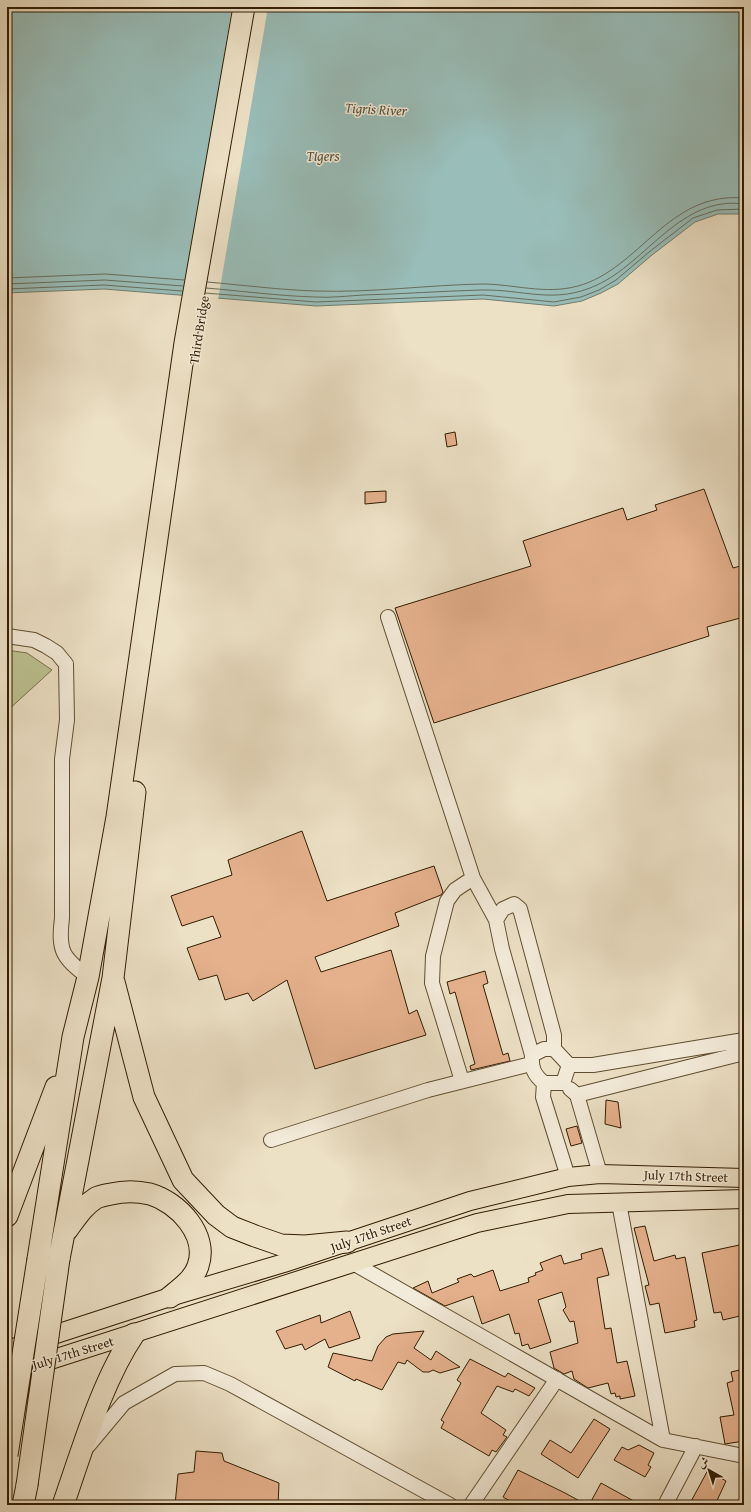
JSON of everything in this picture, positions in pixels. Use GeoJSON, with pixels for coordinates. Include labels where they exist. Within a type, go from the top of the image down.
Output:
{"type":"FeatureCollection","features":[{"type":"Feature","properties":{"kind":"highway","name":"Third Bridge"},"geometry":{"type":"LineString","coordinates":[[145,654],[185,343],[244,7]]}},
{"type":"Feature","properties":{"kind":"highway","name":"Third Bridge"},"geometry":{"type":"LineString","coordinates":[[145,654],[223,189],[258,7]]}},
{"type":"Feature","properties":{"kind":"highway"},"geometry":{"type":"LineString","coordinates":[[7,1454],[74,1037],[88,977],[145,654]]}},
{"type":"Feature","properties":{"kind":"highway"},"geometry":{"type":"LineString","coordinates":[[23,1505],[59,1259],[113,978],[145,654]]}},
{"type":"Feature","properties":{"kind":"highway"},"geometry":{"type":"LineString","coordinates":[[113,978],[144,1097],[183,1180],[232,1228],[280,1245],[305,1246],[347,1242]]}},
{"type":"Feature","properties":{"kind":"highway"},"geometry":{"type":"LineString","coordinates":[[7,1216],[34,1148],[74,1037]]}},
{"type":"Feature","properties":{"kind":"highway"},"geometry":{"type":"LineString","coordinates":[[65,1233],[81,1210],[97,1197],[118,1193],[136,1192],[151,1194],[164,1200],[175,1207],[196,1231],[201,1251],[198,1266],[190,1280],[170,1298]]}},
{"type":"Feature","properties":{"kind":"highway"},"geometry":{"type":"LineString","coordinates":[[63,1505],[109,1380],[125,1347],[134,1334]]}},
{"type":"Feature","properties":{"kind":"main road","name":"July 17th Street"},"geometry":{"type":"LineString","coordinates":[[7,1350],[170,1298],[284,1264],[470,1201],[568,1177],[600,1174],[744,1178]]}},
{"type":"Feature","properties":{"kind":"main road","name":"July 17th Street"},"geometry":{"type":"LineString","coordinates":[[7,1374],[477,1223],[568,1204],[744,1199]]}},
{"type":"Feature","properties":{"kind":"main road"},"geometry":{"type":"LineString","coordinates":[[470,1201],[477,1223]]}},
{"type":"Feature","properties":{"kind":"street"},"geometry":{"type":"LineString","coordinates":[[388,617],[473,878],[496,920],[502,949],[536,1077],[544,1083],[563,1083],[577,1095],[600,1174]]}},
{"type":"Feature","properties":{"kind":"street"},"geometry":{"type":"LineString","coordinates":[[7,636],[34,640],[57,653],[66,664],[67,707],[62,759],[62,918],[60,943],[64,954],[72,965],[88,977]]}},
{"type":"Feature","properties":{"kind":"street"},"geometry":{"type":"LineString","coordinates":[[462,1081],[432,983],[433,956],[447,901],[455,890],[473,878]]}},
{"type":"Feature","properties":{"kind":"street"},"geometry":{"type":"LineString","coordinates":[[496,920],[503,909],[514,904],[520,909],[554,1035],[554,1049],[569,1065],[593,1065],[744,1040]]}},
{"type":"Feature","properties":{"kind":"street"},"geometry":{"type":"LineString","coordinates":[[271,1140],[428,1090],[532,1060],[544,1049],[554,1049]]}},
{"type":"Feature","properties":{"kind":"street"},"geometry":{"type":"LineString","coordinates":[[679,1050],[683,1069]]}},
{"type":"Feature","properties":{"kind":"street"},"geometry":{"type":"LineString","coordinates":[[577,1095],[744,1053]]}},
{"type":"Feature","properties":{"kind":"street"},"geometry":{"type":"LineString","coordinates":[[563,1083],[569,1065]]}},
{"type":"Feature","properties":{"kind":"street"},"geometry":{"type":"LineString","coordinates":[[544,1083],[543,1097],[568,1177]]}},
{"type":"Feature","properties":{"kind":"street"},"geometry":{"type":"LineString","coordinates":[[619,1203],[663,1440]]}},
{"type":"Feature","properties":{"kind":"street"},"geometry":{"type":"LineString","coordinates":[[353,1263],[663,1440],[744,1456]]}},
{"type":"Feature","properties":{"kind":"street"},"geometry":{"type":"LineString","coordinates":[[81,1453],[124,1403],[175,1374],[204,1373],[230,1384],[450,1505]]}},
{"type":"Feature","properties":{"kind":"street"},"geometry":{"type":"LineString","coordinates":[[471,1505],[556,1380]]}},
{"type":"Feature","properties":{"kind":"street"},"geometry":{"type":"LineString","coordinates":[[665,1505],[696,1446]]}},
{"type":"Feature","properties":{"kind":"green space"},"geometry":{"type":"Polygon","coordinates":[[[7,650],[27,653],[52,670],[7,711],[7,650]]]}},
{"type":"Feature","properties":{"kind":"water","name":"Tigers"},"geometry":{"type":"Polygon","coordinates":[[[7,7],[744,7],[744,214],[718,214],[695,222],[652,255],[618,284],[582,301],[554,306],[483,299],[316,306],[104,289],[7,293],[7,7]]]}},
{"type":"Feature","properties":{"kind":"pier"},"geometry":{"type":"Polygon","coordinates":[[[232,7],[268,7],[218,300],[184,297],[232,7]]]}},
{"type":"Feature","properties":{"kind":"building"},"geometry":{"type":"Polygon","coordinates":[[[455,432],[457,445],[447,447],[445,434],[455,432]]]}},
{"type":"Feature","properties":{"kind":"building"},"geometry":{"type":"Polygon","coordinates":[[[704,489],[733,568],[744,565],[744,617],[707,627],[709,636],[434,723],[395,608],[531,566],[523,541],[623,508],[627,520],[657,510],[655,505],[704,489]]]}},
{"type":"Feature","properties":{"kind":"building"},"geometry":{"type":"Polygon","coordinates":[[[386,491],[386,502],[365,504],[365,492],[386,491]]]}},
{"type":"Feature","properties":{"kind":"building"},"geometry":{"type":"Polygon","coordinates":[[[302,831],[327,901],[434,866],[443,892],[441,895],[395,913],[399,926],[315,957],[321,972],[391,950],[409,1014],[417,1010],[426,1035],[315,1069],[287,980],[253,1001],[248,993],[225,1000],[217,975],[199,980],[187,948],[221,937],[213,916],[182,926],[171,896],[232,875],[228,860],[302,831]]]}},
{"type":"Feature","properties":{"kind":"building"},"geometry":{"type":"Polygon","coordinates":[[[485,971],[488,983],[483,985],[503,1055],[508,1053],[510,1061],[471,1070],[470,1066],[475,1064],[455,992],[450,994],[447,982],[485,971]]]}},
{"type":"Feature","properties":{"kind":"building"},"geometry":{"type":"Polygon","coordinates":[[[606,1100],[618,1102],[621,1128],[605,1124],[606,1100]]]}},
{"type":"Feature","properties":{"kind":"building"},"geometry":{"type":"Polygon","coordinates":[[[577,1126],[582,1143],[571,1146],[566,1129],[577,1126]]]}},
{"type":"Feature","properties":{"kind":"building"},"geometry":{"type":"Polygon","coordinates":[[[645,1226],[654,1261],[675,1255],[676,1259],[685,1257],[697,1320],[694,1321],[695,1327],[665,1333],[659,1303],[650,1305],[645,1286],[649,1285],[634,1228],[645,1226]]]}},
{"type":"Feature","properties":{"kind":"building"},"geometry":{"type":"Polygon","coordinates":[[[744,1244],[744,1311],[740,1312],[740,1316],[723,1320],[721,1312],[714,1313],[702,1253],[744,1244]]]}},
{"type":"Feature","properties":{"kind":"building"},"geometry":{"type":"Polygon","coordinates":[[[602,1248],[609,1275],[597,1278],[605,1329],[611,1328],[617,1363],[627,1361],[635,1396],[620,1399],[620,1396],[616,1397],[615,1393],[611,1394],[608,1383],[588,1388],[574,1379],[572,1371],[564,1374],[554,1368],[550,1352],[578,1343],[574,1321],[570,1322],[563,1310],[566,1307],[562,1292],[538,1300],[551,1342],[530,1349],[528,1344],[522,1346],[519,1333],[515,1334],[509,1314],[482,1324],[473,1296],[445,1306],[413,1288],[428,1281],[432,1293],[459,1282],[457,1279],[471,1274],[474,1277],[493,1270],[500,1291],[529,1282],[528,1278],[543,1270],[540,1263],[561,1255],[564,1264],[582,1259],[581,1254],[602,1248]]]}},
{"type":"Feature","properties":{"kind":"building"},"geometry":{"type":"Polygon","coordinates":[[[350,1311],[360,1338],[329,1348],[325,1339],[305,1350],[302,1344],[285,1349],[276,1331],[320,1315],[321,1323],[350,1311]]]}},
{"type":"Feature","properties":{"kind":"building"},"geometry":{"type":"Polygon","coordinates":[[[424,1331],[414,1348],[431,1360],[436,1351],[460,1367],[440,1373],[433,1370],[423,1372],[407,1360],[405,1364],[398,1362],[382,1390],[356,1379],[355,1381],[328,1367],[333,1353],[372,1361],[378,1346],[386,1337],[393,1334],[424,1331]]]}},
{"type":"Feature","properties":{"kind":"building"},"geometry":{"type":"Polygon","coordinates":[[[470,1359],[505,1377],[508,1373],[535,1388],[529,1396],[515,1389],[513,1392],[497,1386],[481,1413],[506,1430],[503,1435],[507,1437],[496,1452],[492,1450],[489,1456],[441,1428],[444,1422],[441,1420],[461,1383],[457,1380],[470,1359]]]}},
{"type":"Feature","properties":{"kind":"building"},"geometry":{"type":"Polygon","coordinates":[[[744,1369],[744,1441],[725,1444],[720,1417],[734,1415],[727,1383],[733,1381],[731,1372],[744,1369]]]}},
{"type":"Feature","properties":{"kind":"building"},"geometry":{"type":"Polygon","coordinates":[[[594,1419],[610,1429],[578,1478],[541,1454],[550,1440],[571,1453],[594,1419]]]}},
{"type":"Feature","properties":{"kind":"building"},"geometry":{"type":"Polygon","coordinates":[[[639,1445],[654,1453],[648,1465],[651,1467],[645,1477],[614,1460],[622,1447],[628,1450],[639,1445]]]}},
{"type":"Feature","properties":{"kind":"building"},"geometry":{"type":"Polygon","coordinates":[[[196,1451],[222,1453],[224,1461],[279,1483],[278,1505],[175,1505],[178,1474],[194,1472],[196,1451]]]}},
{"type":"Feature","properties":{"kind":"building"},"geometry":{"type":"Polygon","coordinates":[[[518,1470],[587,1505],[539,1505],[530,1500],[526,1505],[517,1505],[503,1497],[518,1470]]]}},
{"type":"Feature","properties":{"kind":"building"},"geometry":{"type":"Polygon","coordinates":[[[708,1470],[726,1481],[715,1505],[689,1505],[708,1470]]]}},
{"type":"Feature","properties":{"kind":"building"},"geometry":{"type":"Polygon","coordinates":[[[601,1483],[641,1505],[589,1505],[601,1483]]]}},
{"type":"Feature","properties":{"kind":"water label","name":"Tigris River"},"geometry":{"type":"Point","coordinates":[376,109]}}]}
